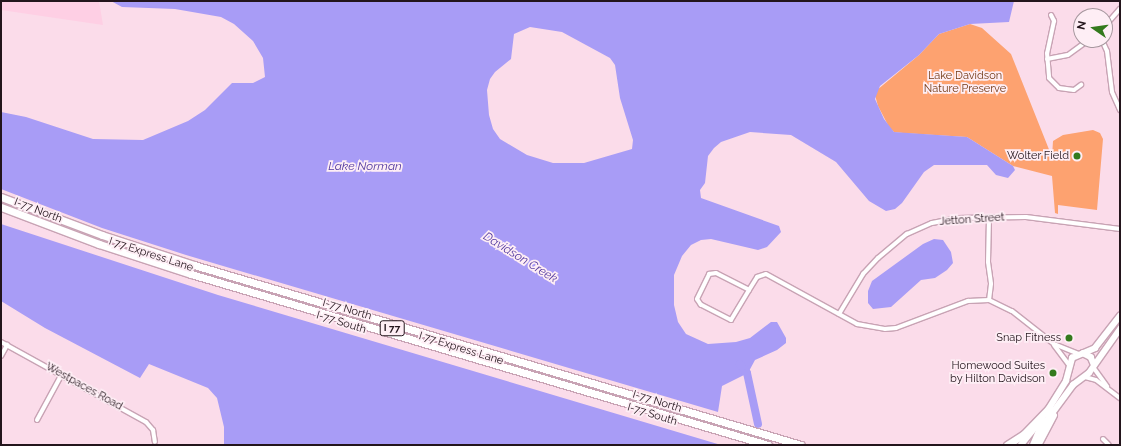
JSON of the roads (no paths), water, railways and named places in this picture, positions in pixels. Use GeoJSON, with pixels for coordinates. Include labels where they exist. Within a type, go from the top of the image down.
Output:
{"type":"FeatureCollection","features":[{"type":"Feature","properties":{"kind":"highway","name":"I-77 North"},"geometry":{"type":"LineString","coordinates":[[1,197],[163,256],[787,443]]}},
{"type":"Feature","properties":{"kind":"highway","name":"I 77 Express Lane"},"geometry":{"type":"LineString","coordinates":[[1,201],[174,263],[787,443]]}},
{"type":"Feature","properties":{"kind":"highway","name":"I 77 Express Lane"},"geometry":{"type":"LineString","coordinates":[[1,207],[99,244],[185,272],[768,445]]}},
{"type":"Feature","properties":{"kind":"highway","name":"I-77 South"},"geometry":{"type":"LineString","coordinates":[[1,212],[159,268],[753,445]]}},
{"type":"Feature","properties":{"kind":"highway"},"geometry":{"type":"LineString","coordinates":[[1007,445],[1024,434],[1051,411]]}},
{"type":"Feature","properties":{"kind":"highway"},"geometry":{"type":"LineString","coordinates":[[1037,445],[1051,411]]}},
{"type":"Feature","properties":{"kind":"highway","name":"I 77"},"geometry":{"type":"LineString","coordinates":[[787,443],[801,445]]}},
{"type":"Feature","properties":{"kind":"main road"},"geometry":{"type":"LineString","coordinates":[[1032,445],[1065,383],[1072,358],[1095,348],[1120,316]]}},
{"type":"Feature","properties":{"kind":"main road"},"geometry":{"type":"LineString","coordinates":[[1021,445],[1029,438],[1075,382],[1083,378],[1120,329]]}},
{"type":"Feature","properties":{"kind":"main road"},"geometry":{"type":"LineString","coordinates":[[1081,353],[1091,357],[1094,365]]}},
{"type":"Feature","properties":{"kind":"main road"},"geometry":{"type":"LineString","coordinates":[[1069,368],[1074,376],[1083,378]]}},
{"type":"Feature","properties":{"kind":"street"},"geometry":{"type":"LineString","coordinates":[[1051,15],[1054,26],[1048,58],[1048,74],[1053,84],[1059,88],[1074,90],[1081,85]]}},
{"type":"Feature","properties":{"kind":"street"},"geometry":{"type":"LineString","coordinates":[[1048,58],[1068,55],[1078,48]]}},
{"type":"Feature","properties":{"kind":"street"},"geometry":{"type":"LineString","coordinates":[[1105,48],[1108,54],[1112,92],[1120,110]]}},
{"type":"Feature","properties":{"kind":"street"},"geometry":{"type":"LineString","coordinates":[[988,218],[988,262],[991,284],[989,300]]}},
{"type":"Feature","properties":{"kind":"street","name":"Jetton Street"},"geometry":{"type":"LineString","coordinates":[[839,314],[869,267],[907,234],[925,225],[947,219],[1045,218],[1120,229]]}},
{"type":"Feature","properties":{"kind":"street"},"geometry":{"type":"LineString","coordinates":[[749,290],[720,274],[712,273],[706,278],[697,299],[701,305],[729,320],[734,317],[757,277],[766,274],[857,324],[885,329],[896,328],[925,315],[968,301],[989,300],[1012,311],[1054,344],[1081,353]]}},
{"type":"Feature","properties":{"kind":"street","name":"Westpaces Road"},"geometry":{"type":"LineString","coordinates":[[1,342],[62,374],[146,422],[153,430],[155,442]]}},
{"type":"Feature","properties":{"kind":"street"},"geometry":{"type":"LineString","coordinates":[[1054,344],[1069,368]]}},
{"type":"Feature","properties":{"kind":"street"},"geometry":{"type":"LineString","coordinates":[[1,356],[7,345]]}},
{"type":"Feature","properties":{"kind":"street"},"geometry":{"type":"LineString","coordinates":[[1094,365],[1108,388]]}},
{"type":"Feature","properties":{"kind":"street"},"geometry":{"type":"LineString","coordinates":[[37,420],[62,374]]}},
{"type":"Feature","properties":{"kind":"street"},"geometry":{"type":"LineString","coordinates":[[1083,378],[1096,380],[1120,398]]}},
{"type":"Feature","properties":{"kind":"street"},"geometry":{"type":"LineString","coordinates":[[1103,439],[1109,445]]}},
{"type":"Feature","properties":{"kind":"water","name":"Lake Norman"},"geometry":{"type":"Polygon","coordinates":[[[111,1],[1014,1],[1009,22],[970,24],[939,34],[919,55],[880,86],[875,99],[884,119],[894,132],[967,137],[1013,166],[1015,170],[1008,178],[996,175],[987,165],[934,165],[924,172],[902,203],[895,209],[886,211],[869,201],[836,162],[791,135],[750,132],[721,142],[708,156],[705,183],[700,190],[701,198],[779,226],[781,232],[767,247],[758,250],[711,239],[701,240],[691,245],[682,256],[674,275],[674,305],[678,322],[686,334],[708,344],[736,342],[750,338],[771,322],[777,322],[786,338],[786,343],[777,350],[755,360],[748,373],[722,386],[718,412],[186,255],[102,228],[1,189],[1,112],[26,117],[93,139],[143,140],[188,121],[205,110],[232,83],[253,83],[265,77],[263,58],[253,41],[234,24],[221,17],[175,9],[122,7],[111,1]],[[530,27],[514,34],[511,59],[495,72],[490,79],[487,90],[489,115],[493,129],[500,139],[527,155],[553,163],[584,163],[632,149],[633,140],[620,98],[615,65],[610,58],[562,32],[530,27]]]}},
{"type":"Feature","properties":{"kind":"water"},"geometry":{"type":"Polygon","coordinates":[[[1,224],[218,295],[721,445],[224,445],[224,427],[217,398],[208,388],[149,364],[140,378],[45,328],[1,301],[1,224]]]}},
{"type":"Feature","properties":{"kind":"water"},"geometry":{"type":"Polygon","coordinates":[[[934,239],[943,240],[951,252],[953,263],[947,270],[935,278],[921,280],[891,307],[873,309],[868,303],[868,291],[872,281],[923,244],[934,239]]]}},
{"type":"Feature","properties":{"kind":"waterway","name":"Davidson Creek"},"geometry":{"type":"LineString","coordinates":[[740,364],[747,373],[758,424]]}},
{"type":"Feature","properties":{"kind":"place","name":"Wolter Field"},"geometry":{"type":"Point","coordinates":[1077,156]}},
{"type":"Feature","properties":{"kind":"place","name":"Snap Fitness"},"geometry":{"type":"Point","coordinates":[1069,338]}},
{"type":"Feature","properties":{"kind":"place","name":"Homewood Suites by Hilton Davidson"},"geometry":{"type":"Point","coordinates":[1053,373]}},
{"type":"Feature","properties":{"kind":"park label","name":"Lake Davidson Nature Preserve"},"geometry":{"type":"Point","coordinates":[965,83]}}]}
